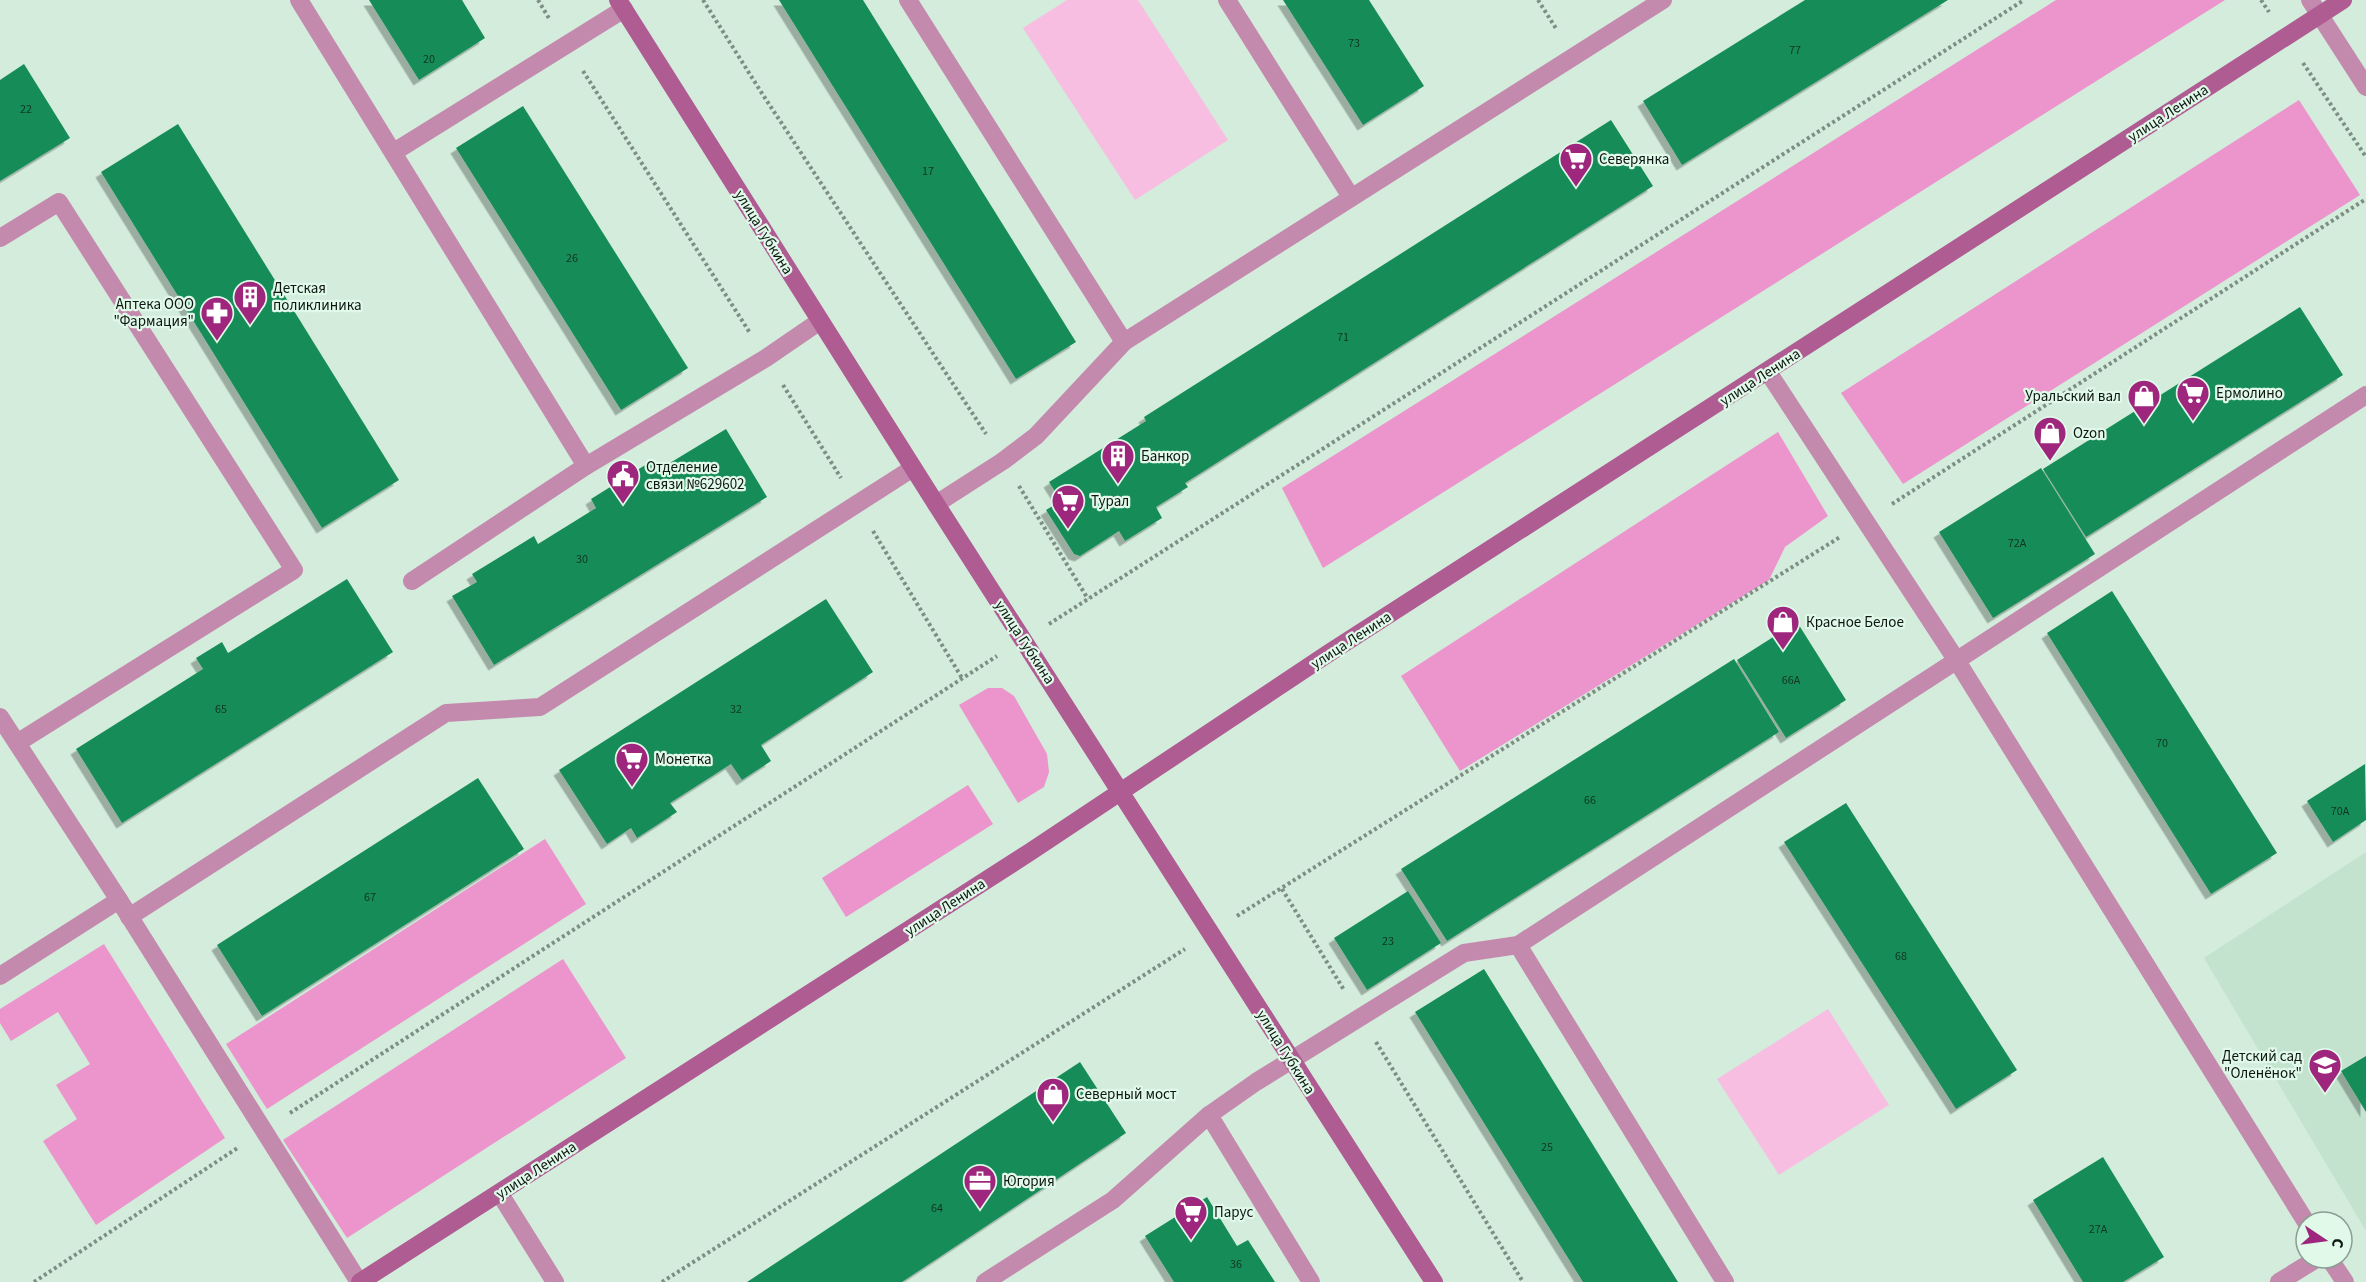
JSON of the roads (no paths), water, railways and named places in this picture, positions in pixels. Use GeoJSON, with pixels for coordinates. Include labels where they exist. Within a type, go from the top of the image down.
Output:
{"type":"FeatureCollection","features":[{"type":"Feature","properties":{"kind":"main road","name":"улица Ленина"},"geometry":{"type":"LineString","coordinates":[[359,1282],[500,1194],[1121,792],[1339,647],[2286,37],[2315,8],[2343,0]]}},
{"type":"Feature","properties":{"kind":"main road","name":"улица Губкина"},"geometry":{"type":"LineString","coordinates":[[621,4],[913,468],[1434,1282]]}},
{"type":"Feature","properties":{"kind":"street"},"geometry":{"type":"LineString","coordinates":[[299,0],[586,466]]}},
{"type":"Feature","properties":{"kind":"street"},"geometry":{"type":"LineString","coordinates":[[908,0],[1124,342]]}},
{"type":"Feature","properties":{"kind":"street"},"geometry":{"type":"LineString","coordinates":[[1227,0],[1351,197]]}},
{"type":"Feature","properties":{"kind":"street"},"geometry":{"type":"LineString","coordinates":[[936,504],[1003,461],[1036,436],[1124,342],[1663,0]]}},
{"type":"Feature","properties":{"kind":"street"},"geometry":{"type":"LineString","coordinates":[[394,152],[621,4]]}},
{"type":"Feature","properties":{"kind":"street"},"geometry":{"type":"LineString","coordinates":[[2315,8],[2366,87]]}},
{"type":"Feature","properties":{"kind":"street"},"geometry":{"type":"LineString","coordinates":[[0,238],[59,202],[294,570],[17,743]]}},
{"type":"Feature","properties":{"kind":"street"},"geometry":{"type":"LineString","coordinates":[[412,581],[586,466],[766,358],[820,321]]}},
{"type":"Feature","properties":{"kind":"street"},"geometry":{"type":"LineString","coordinates":[[1768,372],[1957,661],[2299,1210]]}},
{"type":"Feature","properties":{"kind":"street"},"geometry":{"type":"LineString","coordinates":[[985,1282],[1113,1200],[1209,1115],[1361,1016],[1464,953],[1518,945],[2366,395]]}},
{"type":"Feature","properties":{"kind":"street"},"geometry":{"type":"LineString","coordinates":[[129,917],[446,713],[540,707],[913,468]]}},
{"type":"Feature","properties":{"kind":"street"},"geometry":{"type":"LineString","coordinates":[[0,717],[119,900],[359,1282]]}},
{"type":"Feature","properties":{"kind":"street"},"geometry":{"type":"LineString","coordinates":[[0,976],[119,900]]}},
{"type":"Feature","properties":{"kind":"street"},"geometry":{"type":"LineString","coordinates":[[1518,945],[1725,1282]]}},
{"type":"Feature","properties":{"kind":"street"},"geometry":{"type":"LineString","coordinates":[[1209,1115],[1311,1282]]}},
{"type":"Feature","properties":{"kind":"street"},"geometry":{"type":"LineString","coordinates":[[500,1194],[555,1282]]}},
{"type":"Feature","properties":{"kind":"street"},"geometry":{"type":"LineString","coordinates":[[2280,1282],[2299,1270]]}},
{"type":"Feature","properties":{"kind":"place","name":"Северянка"},"geometry":{"type":"Point","coordinates":[1576,188]}},
{"type":"Feature","properties":{"kind":"place","name":"Детская поликлиника"},"geometry":{"type":"Point","coordinates":[250,326]}},
{"type":"Feature","properties":{"kind":"place","name":"Аптека ООО \"Фармация\""},"geometry":{"type":"Point","coordinates":[217,342]}},
{"type":"Feature","properties":{"kind":"place","name":"Ермолино"},"geometry":{"type":"Point","coordinates":[2193,422]}},
{"type":"Feature","properties":{"kind":"place","name":"Уральский вал"},"geometry":{"type":"Point","coordinates":[2144,425]}},
{"type":"Feature","properties":{"kind":"place","name":"Ozon"},"geometry":{"type":"Point","coordinates":[2050,462]}},
{"type":"Feature","properties":{"kind":"place","name":"Банкор"},"geometry":{"type":"Point","coordinates":[1118,485]}},
{"type":"Feature","properties":{"kind":"place","name":"Отделение связи №629602"},"geometry":{"type":"Point","coordinates":[623,505]}},
{"type":"Feature","properties":{"kind":"place","name":"Турал"},"geometry":{"type":"Point","coordinates":[1068,530]}},
{"type":"Feature","properties":{"kind":"place","name":"Красное Белое"},"geometry":{"type":"Point","coordinates":[1783,651]}},
{"type":"Feature","properties":{"kind":"place","name":"Монетка"},"geometry":{"type":"Point","coordinates":[632,788]}},
{"type":"Feature","properties":{"kind":"place","name":"Детский сад \"Оленёнок\""},"geometry":{"type":"Point","coordinates":[2325,1094]}},
{"type":"Feature","properties":{"kind":"place","name":"Северный мост"},"geometry":{"type":"Point","coordinates":[1053,1123]}},
{"type":"Feature","properties":{"kind":"place","name":"Югория"},"geometry":{"type":"Point","coordinates":[980,1210]}},
{"type":"Feature","properties":{"kind":"place","name":"Парус"},"geometry":{"type":"Point","coordinates":[1191,1241]}}]}
